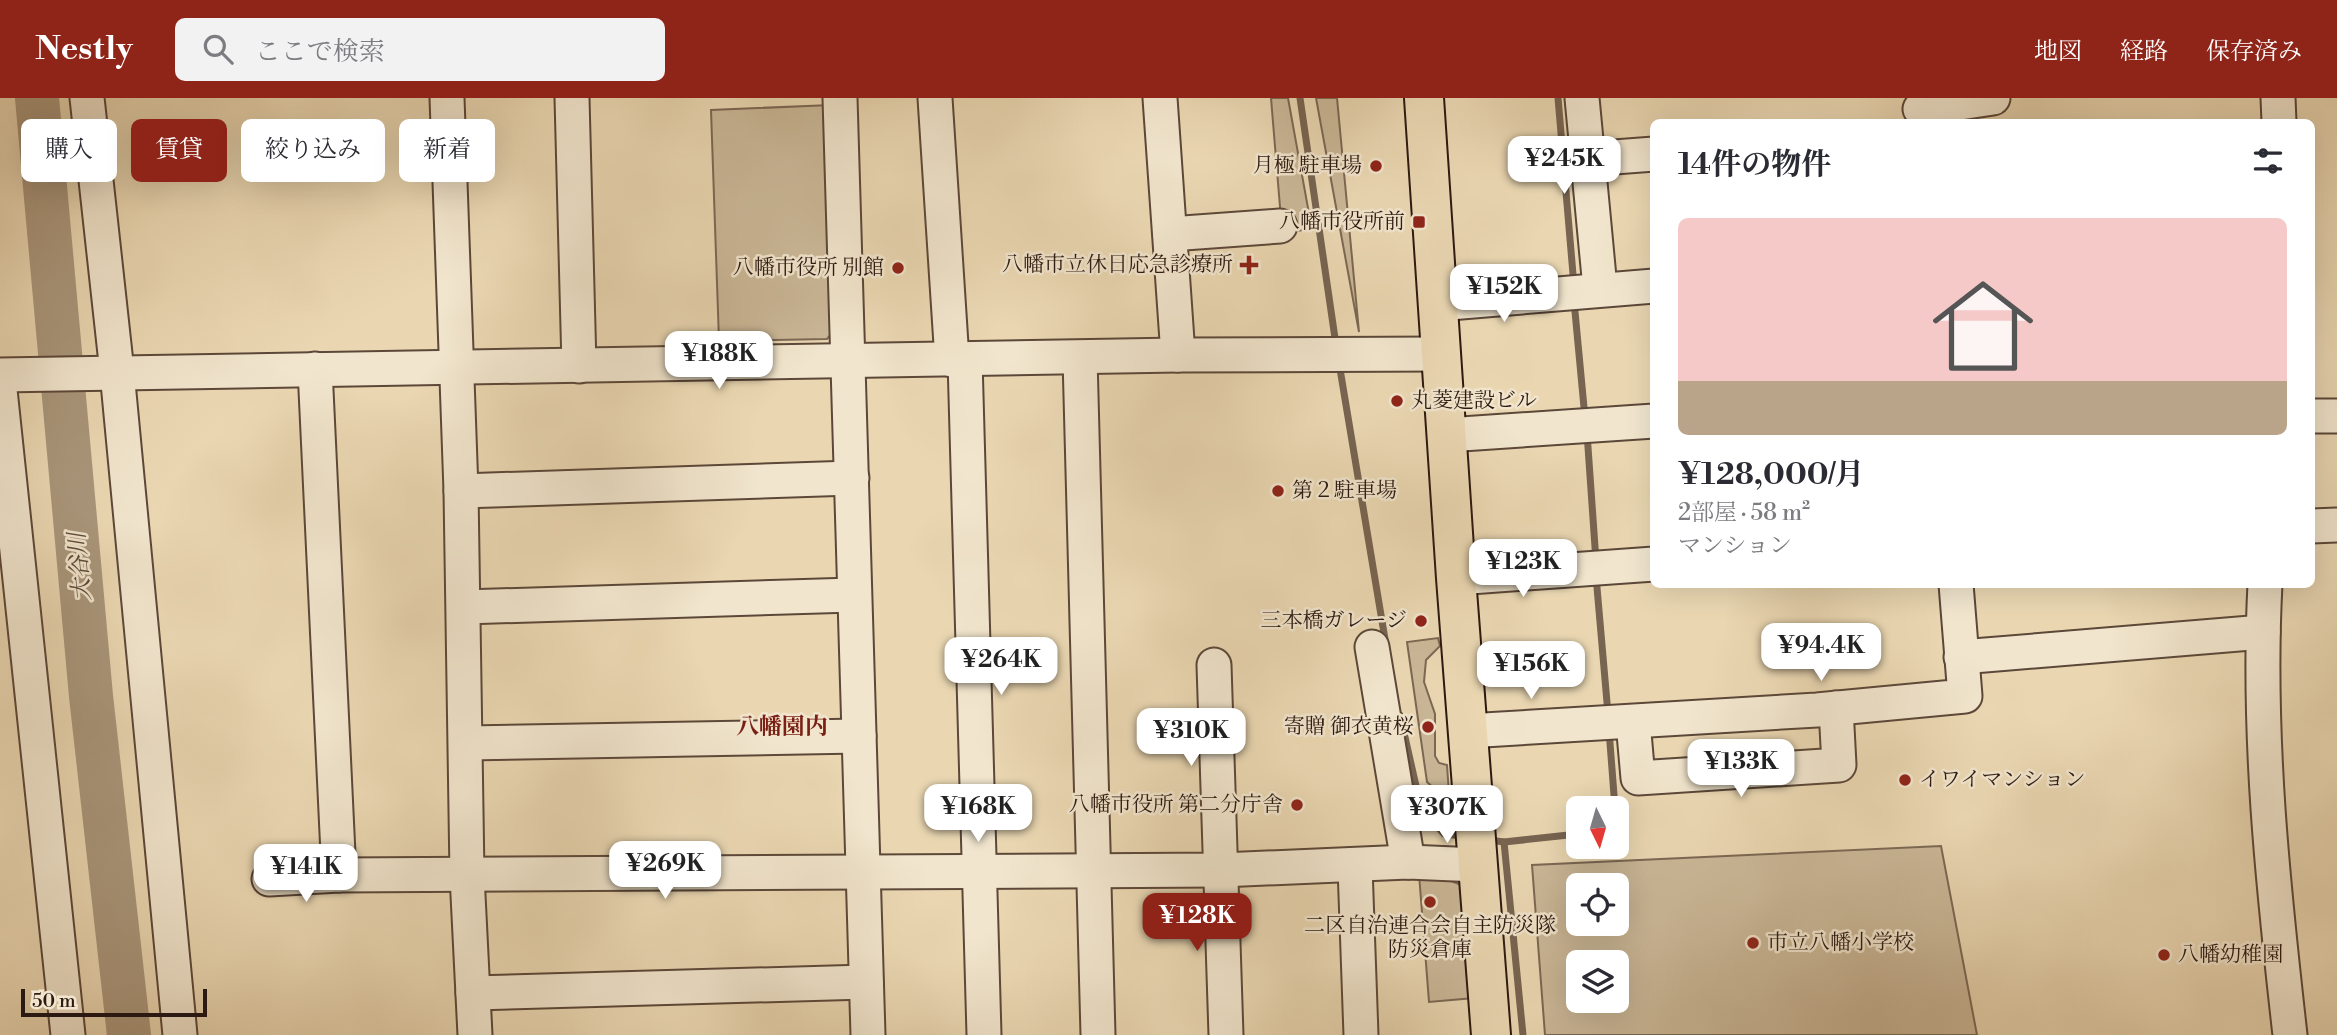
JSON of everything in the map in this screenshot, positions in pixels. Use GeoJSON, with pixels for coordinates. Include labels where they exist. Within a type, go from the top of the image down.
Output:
{"type":"FeatureCollection","features":[{"type":"Feature","properties":{"kind":"main road"},"geometry":{"type":"LineString","coordinates":[[1424,98],[1456,578],[1491,1035]]}},
{"type":"Feature","properties":{"kind":"street"},"geometry":{"type":"LineString","coordinates":[[87,98],[111,372],[180,1035]]}},
{"type":"Feature","properties":{"kind":"street"},"geometry":{"type":"LineString","coordinates":[[447,98],[458,368],[467,743],[467,875],[475,1035]]}},
{"type":"Feature","properties":{"kind":"street"},"geometry":{"type":"LineString","coordinates":[[572,98],[579,366]]}},
{"type":"Feature","properties":{"kind":"street"},"geometry":{"type":"LineString","coordinates":[[840,98],[868,1035]]}},
{"type":"Feature","properties":{"kind":"street"},"geometry":{"type":"LineString","coordinates":[[935,98],[959,360],[984,1035]]}},
{"type":"Feature","properties":{"kind":"street"},"geometry":{"type":"LineString","coordinates":[[1160,98],[1178,355]]}},
{"type":"Feature","properties":{"kind":"street"},"geometry":{"type":"LineString","coordinates":[[1582,98],[1588,159],[1586,290]]}},
{"type":"Feature","properties":{"kind":"street"},"geometry":{"type":"LineString","coordinates":[[1921,110],[1993,98]]}},
{"type":"Feature","properties":{"kind":"street"},"geometry":{"type":"LineString","coordinates":[[2278,98],[2279,119]]}},
{"type":"Feature","properties":{"kind":"street"},"geometry":{"type":"LineString","coordinates":[[1588,159],[1650,154]]}},
{"type":"Feature","properties":{"kind":"street"},"geometry":{"type":"LineString","coordinates":[[1170,234],[1280,226]]}},
{"type":"Feature","properties":{"kind":"street"},"geometry":{"type":"LineString","coordinates":[[1437,304],[1650,286]]}},
{"type":"Feature","properties":{"kind":"street"},"geometry":{"type":"LineString","coordinates":[[68,1035],[2,380],[111,372],[1178,355],[1440,354]]}},
{"type":"Feature","properties":{"kind":"street"},"geometry":{"type":"LineString","coordinates":[[1080,358],[1098,1035]]}},
{"type":"Feature","properties":{"kind":"street"},"geometry":{"type":"LineString","coordinates":[[315,369],[339,875]]}},
{"type":"Feature","properties":{"kind":"street"},"geometry":{"type":"LineString","coordinates":[[2315,416],[2337,416]]}},
{"type":"Feature","properties":{"kind":"street"},"geometry":{"type":"LineString","coordinates":[[1447,435],[1650,421]]}},
{"type":"Feature","properties":{"kind":"street"},"geometry":{"type":"LineString","coordinates":[[461,491],[852,478]]}},
{"type":"Feature","properties":{"kind":"street"},"geometry":{"type":"LineString","coordinates":[[2315,526],[2337,525]]}},
{"type":"Feature","properties":{"kind":"street"},"geometry":{"type":"LineString","coordinates":[[1456,578],[1650,564]]}},
{"type":"Feature","properties":{"kind":"street"},"geometry":{"type":"LineString","coordinates":[[1467,731],[1619,724],[1965,696],[1956,588]]}},
{"type":"Feature","properties":{"kind":"street"},"geometry":{"type":"LineString","coordinates":[[2265,588],[2263,632],[2268,828],[2290,1035]]}},
{"type":"Feature","properties":{"kind":"street"},"geometry":{"type":"LineString","coordinates":[[464,607],[853,595]]}},
{"type":"Feature","properties":{"kind":"street"},"geometry":{"type":"LineString","coordinates":[[1961,657],[2263,632]]}},
{"type":"Feature","properties":{"kind":"street"},"geometry":{"type":"LineString","coordinates":[[1372,647],[1408,862]]}},
{"type":"Feature","properties":{"kind":"street"},"geometry":{"type":"LineString","coordinates":[[1214,665],[1226,1035]]}},
{"type":"Feature","properties":{"kind":"street"},"geometry":{"type":"LineString","coordinates":[[1619,724],[1638,778],[1839,765],[1836,708]]}},
{"type":"Feature","properties":{"kind":"street"},"geometry":{"type":"LineString","coordinates":[[467,743],[859,736]]}},
{"type":"Feature","properties":{"kind":"street"},"geometry":{"type":"LineString","coordinates":[[269,879],[339,875],[1222,870],[1408,862],[1478,865]]}},
{"type":"Feature","properties":{"kind":"street"},"geometry":{"type":"LineString","coordinates":[[1355,866],[1361,1035]]}},
{"type":"Feature","properties":{"kind":"street"},"geometry":{"type":"LineString","coordinates":[[473,993],[866,982]]}},
{"type":"Feature","properties":{"kind":"shaded area"},"geometry":{"type":"Polygon","coordinates":[[[1271,98],[1288,98],[1312,230],[1282,231],[1271,98]]]}},
{"type":"Feature","properties":{"kind":"shaded area"},"geometry":{"type":"Polygon","coordinates":[[[1316,98],[1337,98],[1359,332],[1316,98]]]}},
{"type":"Feature","properties":{"kind":"shaded area"},"geometry":{"type":"Polygon","coordinates":[[[831,105],[838,326],[827,339],[719,341],[711,110],[831,105]]]}},
{"type":"Feature","properties":{"kind":"shaded area"},"geometry":{"type":"Polygon","coordinates":[[[1438,638],[1440,646],[1426,660],[1424,682],[1435,714],[1435,756],[1439,763],[1447,765],[1449,794],[1439,793],[1427,782],[1407,642],[1438,638]]]}},
{"type":"Feature","properties":{"kind":"shaded area","name":"市立八幡小学校"},"geometry":{"type":"Polygon","coordinates":[[[1941,846],[1977,1035],[1545,1035],[1532,865],[1941,846]]]}},
{"type":"Feature","properties":{"kind":"shaded area"},"geometry":{"type":"Polygon","coordinates":[[[1432,873],[1466,887],[1474,998],[1429,1002],[1419,874],[1432,873]]]}},
{"type":"Feature","properties":{"kind":"waterway","name":"大谷川"},"geometry":{"type":"LineString","coordinates":[[37,98],[91,696],[129,1035]]}},
{"type":"Feature","properties":{"kind":"waterway"},"geometry":{"type":"LineString","coordinates":[[1300,98],[1336,345]]}},
{"type":"Feature","properties":{"kind":"waterway"},"geometry":{"type":"LineString","coordinates":[[1558,98],[1574,286]]}},
{"type":"Feature","properties":{"kind":"waterway"},"geometry":{"type":"LineString","coordinates":[[1574,301],[1585,418]]}},
{"type":"Feature","properties":{"kind":"waterway"},"geometry":{"type":"LineString","coordinates":[[1339,363],[1386,645]]}},
{"type":"Feature","properties":{"kind":"waterway"},"geometry":{"type":"LineString","coordinates":[[1587,433],[1596,561]]}},
{"type":"Feature","properties":{"kind":"waterway"},"geometry":{"type":"LineString","coordinates":[[1596,576],[1608,714]]}},
{"type":"Feature","properties":{"kind":"waterway"},"geometry":{"type":"LineString","coordinates":[[1400,715],[1421,808],[1444,834],[1463,836]]}},
{"type":"Feature","properties":{"kind":"waterway"},"geometry":{"type":"LineString","coordinates":[[1609,730],[1614,796]]}},
{"type":"Feature","properties":{"kind":"waterway"},"geometry":{"type":"LineString","coordinates":[[1489,840],[1504,842],[1566,835]]}},
{"type":"Feature","properties":{"kind":"waterway"},"geometry":{"type":"LineString","coordinates":[[1504,842],[1523,1035]]}},
{"type":"Feature","properties":{"kind":"place","name":"月極 駐車場"},"geometry":{"type":"Point","coordinates":[1376,166]}},
{"type":"Feature","properties":{"kind":"place","name":"八幡市役所前"},"geometry":{"type":"Point","coordinates":[1419,222]}},
{"type":"Feature","properties":{"kind":"place","name":"八幡市立休日応急診療所"},"geometry":{"type":"Point","coordinates":[1249,265]}},
{"type":"Feature","properties":{"kind":"place","name":"八幡市役所 別館"},"geometry":{"type":"Point","coordinates":[898,268]}},
{"type":"Feature","properties":{"kind":"place","name":"丸菱建設ビル"},"geometry":{"type":"Point","coordinates":[1397,401]}},
{"type":"Feature","properties":{"kind":"place","name":"第２駐車場"},"geometry":{"type":"Point","coordinates":[1278,491]}},
{"type":"Feature","properties":{"kind":"place","name":"三本橋ガレージ"},"geometry":{"type":"Point","coordinates":[1421,621]}},
{"type":"Feature","properties":{"kind":"place","name":"寄贈 御衣黄桜"},"geometry":{"type":"Point","coordinates":[1428,727]}},
{"type":"Feature","properties":{"kind":"place","name":"イワイマンション"},"geometry":{"type":"Point","coordinates":[1905,780]}},
{"type":"Feature","properties":{"kind":"place","name":"八幡市役所 第二分庁舎"},"geometry":{"type":"Point","coordinates":[1297,805]}},
{"type":"Feature","properties":{"kind":"place","name":"二区自治連合会自主防災隊 防災倉庫"},"geometry":{"type":"Point","coordinates":[1430,902]}},
{"type":"Feature","properties":{"kind":"place","name":"市立八幡小学校"},"geometry":{"type":"Point","coordinates":[1753,943]}},
{"type":"Feature","properties":{"kind":"place","name":"八幡幼稚園"},"geometry":{"type":"Point","coordinates":[2164,955]}},
{"type":"Feature","properties":{"kind":"district","name":"八幡園内"},"geometry":{"type":"Point","coordinates":[782,727]}}]}
